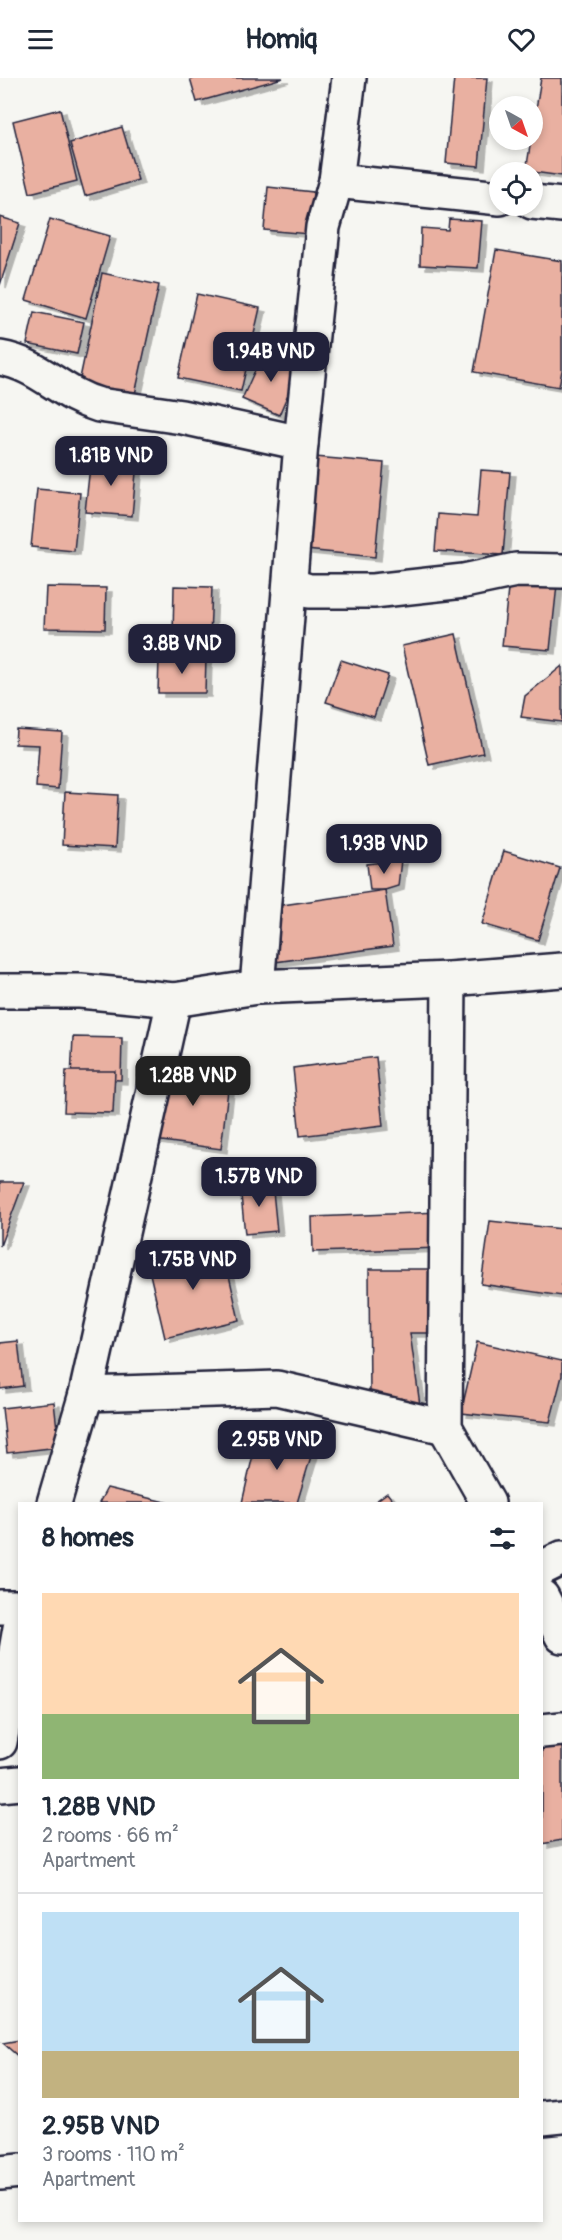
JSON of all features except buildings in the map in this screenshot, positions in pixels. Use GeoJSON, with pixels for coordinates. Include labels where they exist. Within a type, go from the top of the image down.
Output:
{"type":"FeatureCollection","features":[{"type":"Feature","properties":{"kind":"street"},"geometry":{"type":"LineString","coordinates":[[257,987],[301,443],[323,227],[336,181],[350,78]]}},
{"type":"Feature","properties":{"kind":"street"},"geometry":{"type":"LineString","coordinates":[[336,181],[489,197]]}},
{"type":"Feature","properties":{"kind":"street"},"geometry":{"type":"LineString","coordinates":[[543,203],[562,205]]}},
{"type":"Feature","properties":{"kind":"street"},"geometry":{"type":"LineString","coordinates":[[0,358],[42,373],[77,399],[193,418],[301,443]]}},
{"type":"Feature","properties":{"kind":"street"},"geometry":{"type":"LineString","coordinates":[[290,585],[309,591],[373,591],[464,581],[516,570],[562,571]]}},
{"type":"Feature","properties":{"kind":"street"},"geometry":{"type":"LineString","coordinates":[[0,991],[80,991],[174,1000],[257,987],[449,979],[562,970]]}},
{"type":"Feature","properties":{"kind":"street"},"geometry":{"type":"LineString","coordinates":[[449,979],[445,1427],[487,1502]]}},
{"type":"Feature","properties":{"kind":"street"},"geometry":{"type":"LineString","coordinates":[[54,1502],[86,1394],[174,1000]]}},
{"type":"Feature","properties":{"kind":"street"},"geometry":{"type":"LineString","coordinates":[[86,1394],[277,1388],[445,1427]]}},
{"type":"Feature","properties":{"kind":"street"},"geometry":{"type":"LineString","coordinates":[[543,1568],[562,1558]]}},
{"type":"Feature","properties":{"kind":"street"},"geometry":{"type":"LineString","coordinates":[[543,1599],[562,1636]]}},
{"type":"Feature","properties":{"kind":"street"},"geometry":{"type":"LineString","coordinates":[[0,1607],[18,1607]]}},
{"type":"Feature","properties":{"kind":"street"},"geometry":{"type":"LineString","coordinates":[[0,1742],[18,1639]]}},
{"type":"Feature","properties":{"kind":"street"},"geometry":{"type":"LineString","coordinates":[[543,1731],[562,1729]]}},
{"type":"Feature","properties":{"kind":"street"},"geometry":{"type":"LineString","coordinates":[[0,1785],[18,1783]]}},
{"type":"Feature","properties":{"kind":"street"},"geometry":{"type":"LineString","coordinates":[[543,2118],[562,2116]]}},
{"type":"Feature","properties":{"kind":"street"},"geometry":{"type":"LineString","coordinates":[[0,2173],[18,2171]]}}]}
